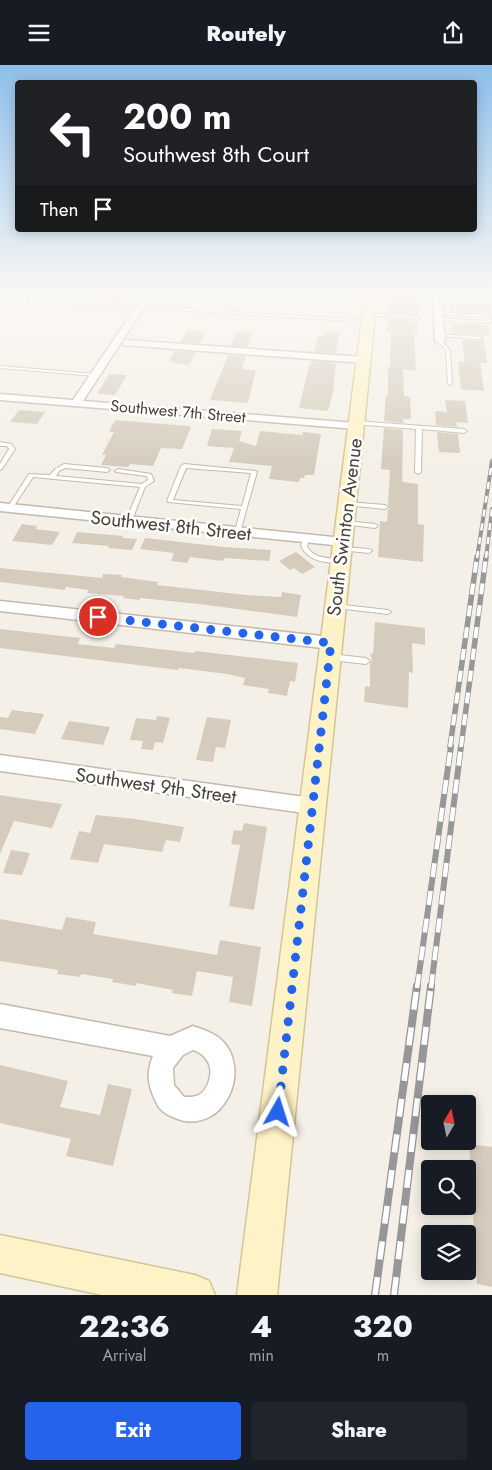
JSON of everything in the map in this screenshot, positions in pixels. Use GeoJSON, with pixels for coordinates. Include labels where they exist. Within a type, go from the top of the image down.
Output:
{"type":"FeatureCollection","features":[{"type":"Feature","properties":{"kind":"street"},"geometry":{"type":"LineString","coordinates":[[76,403],[110,352]]}},
{"type":"Feature","properties":{"kind":"street"},"geometry":{"type":"LineString","coordinates":[[257,352],[363,360]]}},
{"type":"Feature","properties":{"kind":"street","name":"South Swinton Avenue"},"geometry":{"type":"LineString","coordinates":[[256,1295],[364,352]]}},
{"type":"Feature","properties":{"kind":"street","name":"Southwest 7th Street"},"geometry":{"type":"LineString","coordinates":[[0,397],[356,425]]}},
{"type":"Feature","properties":{"kind":"street","name":"Southwest 8th Street"},"geometry":{"type":"LineString","coordinates":[[4,510],[129,520],[306,539],[343,536]]}},
{"type":"Feature","properties":{"kind":"street"},"geometry":{"type":"LineString","coordinates":[[0,606],[330,650]]}},
{"type":"Feature","properties":{"kind":"street","name":"Southwest 9th Street"},"geometry":{"type":"LineString","coordinates":[[0,763],[312,806]]}},
{"type":"Feature","properties":{"kind":"street"},"geometry":{"type":"LineString","coordinates":[[0,1016],[171,1048]]}},
{"type":"Feature","properties":{"kind":"street"},"geometry":{"type":"LineString","coordinates":[[0,1254],[195,1295]]}},
{"type":"Feature","properties":{"kind":"lane"},"geometry":{"type":"LineString","coordinates":[[448,352],[450,384]]}},
{"type":"Feature","properties":{"kind":"lane"},"geometry":{"type":"LineString","coordinates":[[0,367],[95,375]]}},
{"type":"Feature","properties":{"kind":"lane"},"geometry":{"type":"LineString","coordinates":[[356,425],[464,431]]}},
{"type":"Feature","properties":{"kind":"lane"},"geometry":{"type":"LineString","coordinates":[[418,472],[419,428]]}},
{"type":"Feature","properties":{"kind":"lane"},"geometry":{"type":"LineString","coordinates":[[0,444],[9,445],[12,449],[0,468]]}},
{"type":"Feature","properties":{"kind":"lane"},"geometry":{"type":"LineString","coordinates":[[52,477],[56,470],[64,466],[107,470]]}},
{"type":"Feature","properties":{"kind":"lane"},"geometry":{"type":"LineString","coordinates":[[238,531],[254,473],[184,466],[170,501],[244,508]]}},
{"type":"Feature","properties":{"kind":"lane"},"geometry":{"type":"LineString","coordinates":[[118,471],[149,475],[151,481],[144,486],[129,520]]}},
{"type":"Feature","properties":{"kind":"lane"},"geometry":{"type":"LineString","coordinates":[[4,510],[31,475],[144,486]]}},
{"type":"Feature","properties":{"kind":"lane"},"geometry":{"type":"LineString","coordinates":[[306,539],[304,547],[309,554],[320,559],[343,536],[385,507]]}},
{"type":"Feature","properties":{"kind":"lane"},"geometry":{"type":"LineString","coordinates":[[343,536],[375,526]]}},
{"type":"Feature","properties":{"kind":"lane"},"geometry":{"type":"LineString","coordinates":[[343,536],[369,551]]}},
{"type":"Feature","properties":{"kind":"lane"},"geometry":{"type":"LineString","coordinates":[[335,606],[388,612]]}},
{"type":"Feature","properties":{"kind":"lane"},"geometry":{"type":"LineString","coordinates":[[330,650],[366,661]]}},
{"type":"Feature","properties":{"kind":"building"},"geometry":{"type":"Polygon","coordinates":[[[174,352],[196,352],[189,365],[169,362],[174,352]]]}},
{"type":"Feature","properties":{"kind":"building"},"geometry":{"type":"Polygon","coordinates":[[[390,352],[415,352],[416,371],[403,369],[404,396],[410,397],[411,419],[403,419],[403,423],[384,421],[386,395],[388,395],[388,367],[390,367],[390,352]]]}},
{"type":"Feature","properties":{"kind":"building"},"geometry":{"type":"Polygon","coordinates":[[[464,352],[486,352],[487,363],[480,363],[484,391],[461,389],[458,362],[465,362],[464,352]]]}},
{"type":"Feature","properties":{"kind":"building"},"geometry":{"type":"Polygon","coordinates":[[[228,355],[246,356],[242,369],[256,370],[248,403],[210,400],[228,355]]]}},
{"type":"Feature","properties":{"kind":"building"},"geometry":{"type":"Polygon","coordinates":[[[312,361],[336,363],[333,392],[328,411],[299,408],[309,366],[312,361]]]}},
{"type":"Feature","properties":{"kind":"building"},"geometry":{"type":"Polygon","coordinates":[[[109,374],[127,375],[115,395],[97,394],[109,374]]]}},
{"type":"Feature","properties":{"kind":"building"},"geometry":{"type":"Polygon","coordinates":[[[445,400],[465,401],[468,423],[456,422],[457,427],[436,425],[435,411],[447,412],[445,400]]]}},
{"type":"Feature","properties":{"kind":"building"},"geometry":{"type":"Polygon","coordinates":[[[19,410],[45,412],[37,424],[10,422],[19,410]]]}},
{"type":"Feature","properties":{"kind":"building"},"geometry":{"type":"Polygon","coordinates":[[[115,420],[191,427],[182,449],[161,448],[153,466],[130,464],[128,467],[101,465],[106,455],[102,455],[114,432],[109,432],[115,420]]]}},
{"type":"Feature","properties":{"kind":"building"},"geometry":{"type":"Polygon","coordinates":[[[384,428],[403,430],[402,482],[418,484],[418,524],[424,525],[423,562],[378,557],[380,521],[387,522],[388,510],[390,508],[388,505],[390,470],[381,469],[384,428]]]}},
{"type":"Feature","properties":{"kind":"building"},"geometry":{"type":"Polygon","coordinates":[[[212,429],[242,431],[239,441],[256,446],[260,431],[302,435],[303,432],[321,434],[314,475],[305,475],[304,478],[300,478],[299,482],[269,479],[272,466],[229,462],[234,448],[207,446],[212,429]]]}},
{"type":"Feature","properties":{"kind":"building"},"geometry":{"type":"Polygon","coordinates":[[[437,432],[458,434],[460,453],[439,452],[437,432]]]}},
{"type":"Feature","properties":{"kind":"building"},"geometry":{"type":"Polygon","coordinates":[[[22,524],[37,526],[36,529],[60,532],[52,545],[12,541],[22,524]]]}},
{"type":"Feature","properties":{"kind":"building"},"geometry":{"type":"Polygon","coordinates":[[[77,532],[137,539],[132,550],[108,548],[109,546],[72,543],[77,532]]]}},
{"type":"Feature","properties":{"kind":"building"},"geometry":{"type":"Polygon","coordinates":[[[145,538],[271,550],[269,561],[224,558],[223,561],[190,557],[187,563],[171,561],[174,553],[140,549],[145,538]]]}},
{"type":"Feature","properties":{"kind":"building"},"geometry":{"type":"Polygon","coordinates":[[[296,552],[315,567],[302,574],[294,568],[290,570],[279,561],[296,552]]]}},
{"type":"Feature","properties":{"kind":"building"},"geometry":{"type":"Polygon","coordinates":[[[0,568],[102,578],[103,574],[122,575],[121,577],[158,582],[157,585],[246,595],[281,597],[282,592],[301,595],[297,617],[199,604],[123,598],[124,596],[87,593],[89,590],[66,587],[65,590],[0,582],[0,568]]]}},
{"type":"Feature","properties":{"kind":"building"},"geometry":{"type":"Polygon","coordinates":[[[375,622],[425,628],[425,645],[412,643],[413,673],[409,672],[408,708],[364,702],[365,686],[370,687],[370,663],[372,661],[370,653],[373,654],[375,622]]]}},
{"type":"Feature","properties":{"kind":"building"},"geometry":{"type":"Polygon","coordinates":[[[0,629],[80,638],[78,644],[114,648],[116,644],[298,663],[295,682],[290,681],[287,696],[268,693],[269,689],[243,685],[245,678],[227,674],[179,668],[178,670],[0,648],[0,629]]]}},
{"type":"Feature","properties":{"kind":"building"},"geometry":{"type":"Polygon","coordinates":[[[12,710],[44,714],[35,734],[0,729],[0,717],[8,718],[12,710]]]}},
{"type":"Feature","properties":{"kind":"building"},"geometry":{"type":"Polygon","coordinates":[[[157,716],[170,718],[163,743],[155,742],[153,750],[141,749],[143,741],[130,740],[136,718],[156,720],[157,716]]]}},
{"type":"Feature","properties":{"kind":"building"},"geometry":{"type":"Polygon","coordinates":[[[207,717],[231,720],[225,748],[216,747],[213,762],[196,760],[207,717]]]}},
{"type":"Feature","properties":{"kind":"building"},"geometry":{"type":"Polygon","coordinates":[[[69,721],[110,727],[103,745],[61,739],[69,721]]]}},
{"type":"Feature","properties":{"kind":"building"},"geometry":{"type":"Polygon","coordinates":[[[0,795],[62,804],[52,828],[14,821],[0,854],[0,795]]]}},
{"type":"Feature","properties":{"kind":"building"},"geometry":{"type":"Polygon","coordinates":[[[96,815],[184,827],[180,842],[166,840],[162,852],[104,844],[98,863],[70,859],[79,831],[90,833],[96,815]]]}},
{"type":"Feature","properties":{"kind":"building"},"geometry":{"type":"Polygon","coordinates":[[[244,823],[267,827],[254,910],[229,906],[240,845],[231,844],[234,830],[242,831],[244,823]]]}},
{"type":"Feature","properties":{"kind":"building"},"geometry":{"type":"Polygon","coordinates":[[[11,850],[30,853],[22,875],[3,873],[11,850]]]}},
{"type":"Feature","properties":{"kind":"building"},"geometry":{"type":"Polygon","coordinates":[[[66,917],[96,922],[93,934],[217,955],[220,940],[261,947],[252,1006],[229,1002],[233,977],[197,971],[192,996],[172,993],[173,990],[136,983],[136,986],[112,982],[113,979],[81,974],[80,977],[57,974],[58,970],[0,961],[0,919],[62,930],[66,917]]]}},
{"type":"Feature","properties":{"kind":"building"},"geometry":{"type":"Polygon","coordinates":[[[0,1065],[68,1081],[60,1107],[100,1115],[108,1084],[132,1089],[113,1166],[66,1156],[71,1139],[0,1123],[0,1065]]]}},
{"type":"Feature","properties":{"kind":"building"},"geometry":{"type":"Polygon","coordinates":[[[476,1145],[492,1147],[492,1287],[477,1284],[476,1225],[474,1225],[473,1215],[476,1215],[476,1160],[470,1160],[469,1150],[476,1150],[476,1145]]]}},
{"type":"Feature","properties":{"kind":"railway"},"geometry":{"type":"LineString","coordinates":[[477,558],[492,461]]}},
{"type":"Feature","properties":{"kind":"railway"},"geometry":{"type":"LineString","coordinates":[[486,558],[492,509]]}},
{"type":"Feature","properties":{"kind":"railway"},"geometry":{"type":"LineString","coordinates":[[450,747],[477,557]]}},
{"type":"Feature","properties":{"kind":"railway"},"geometry":{"type":"LineString","coordinates":[[461,747],[486,557]]}},
{"type":"Feature","properties":{"kind":"railway"},"geometry":{"type":"LineString","coordinates":[[417,988],[451,746]]}},
{"type":"Feature","properties":{"kind":"railway"},"geometry":{"type":"LineString","coordinates":[[431,988],[461,746]]}},
{"type":"Feature","properties":{"kind":"railway"},"geometry":{"type":"LineString","coordinates":[[375,1295],[417,986]]}},
{"type":"Feature","properties":{"kind":"railway"},"geometry":{"type":"LineString","coordinates":[[394,1295],[431,986]]}},
{"type":"Feature","properties":{"kind":"route"},"geometry":{"type":"LineString","coordinates":[[98,617],[331,643],[278,1112]]}}]}
